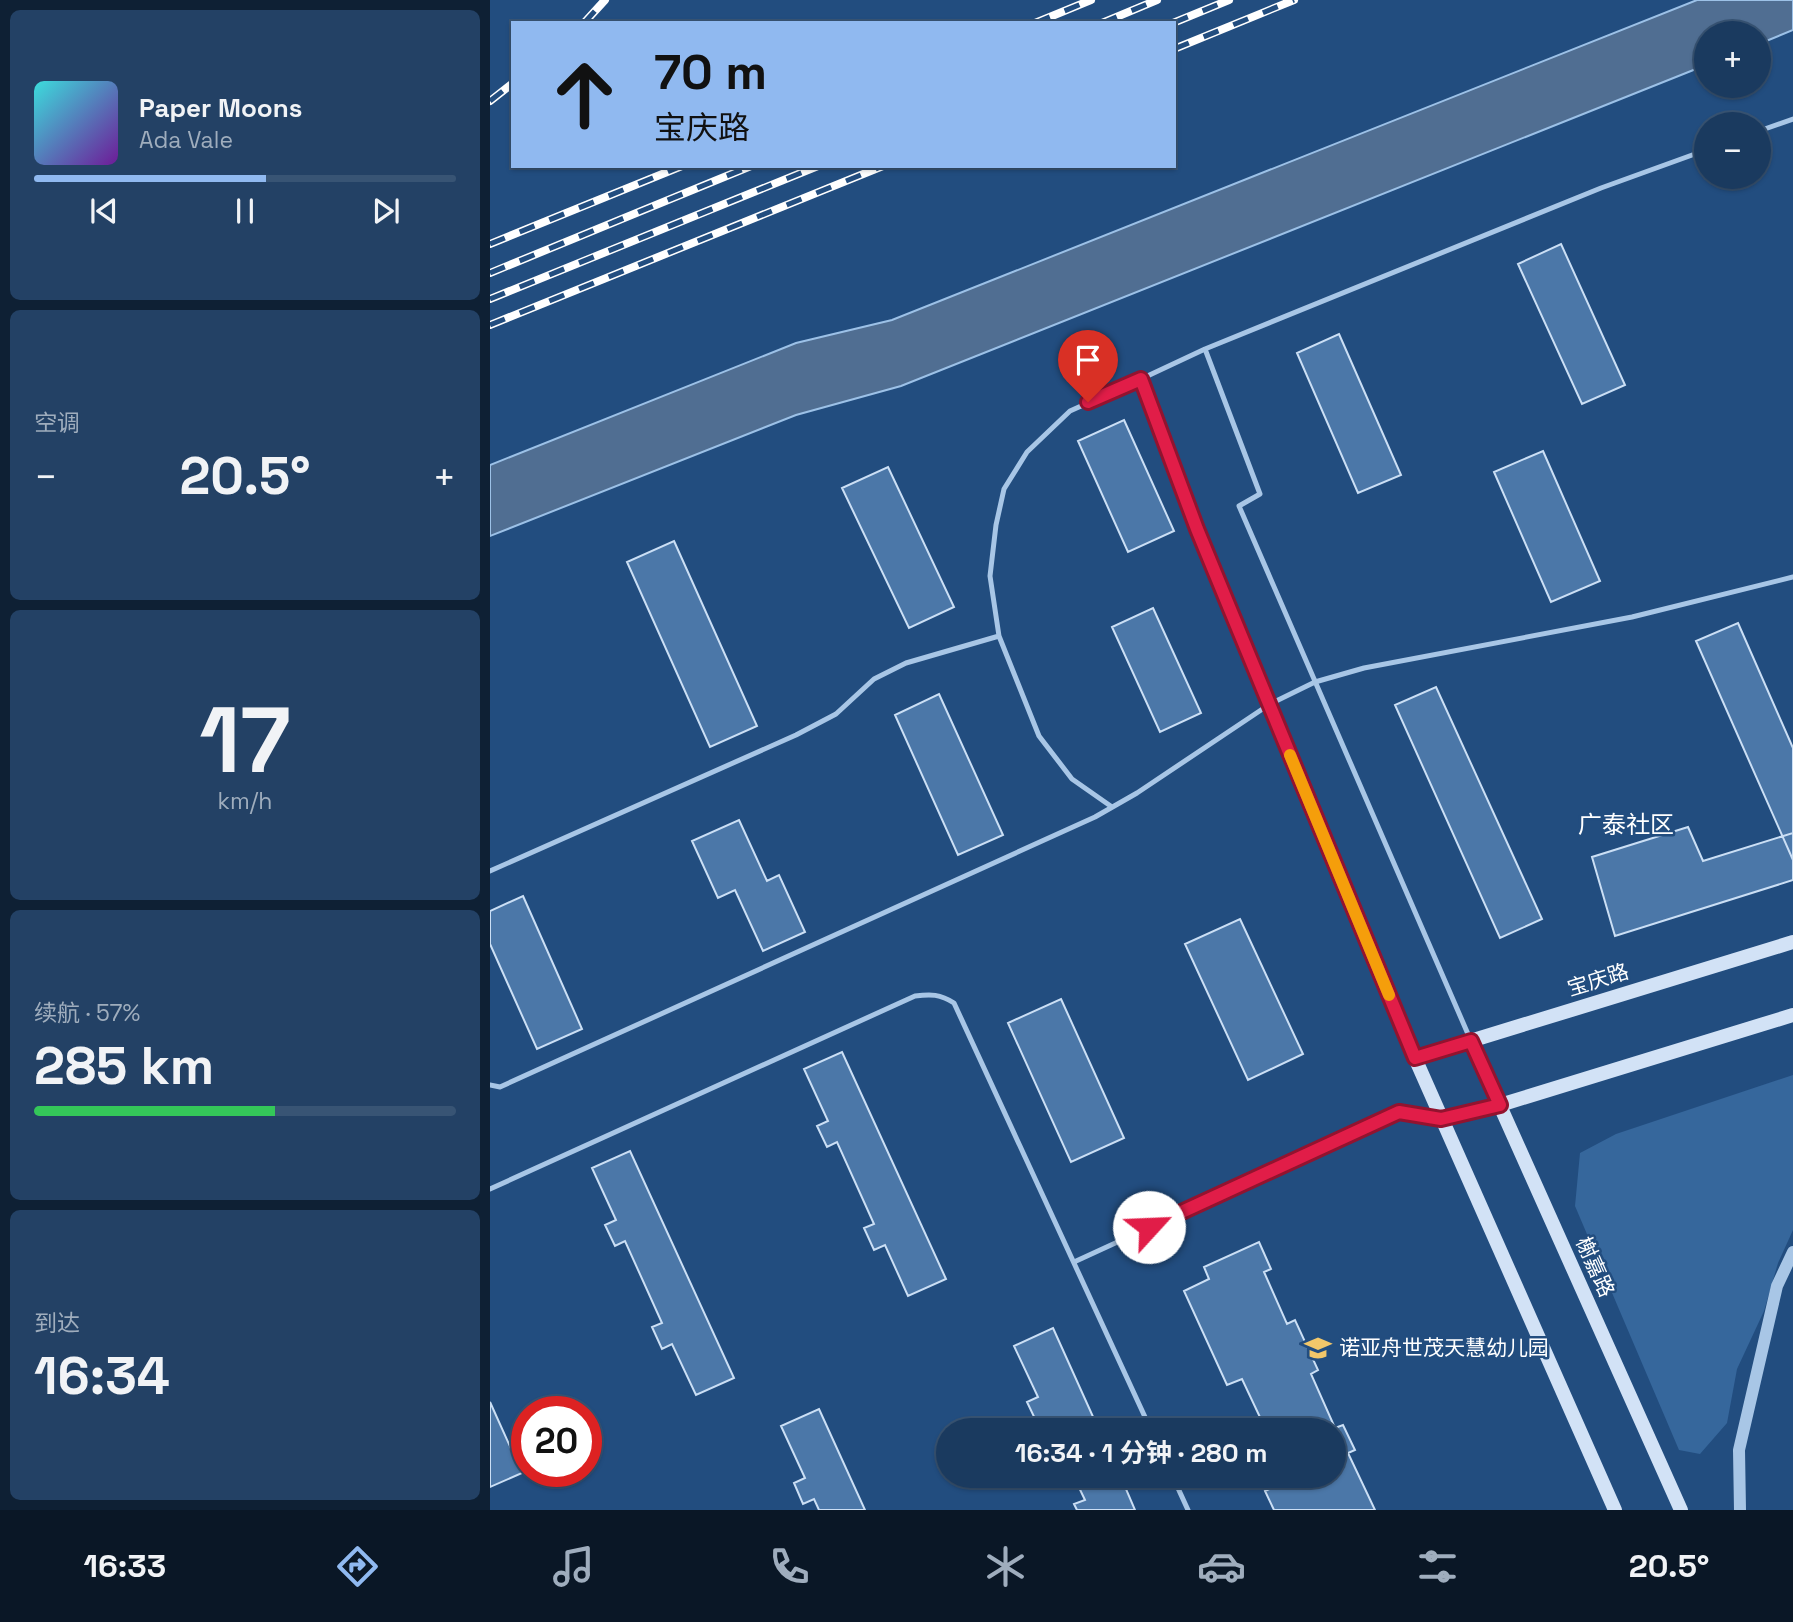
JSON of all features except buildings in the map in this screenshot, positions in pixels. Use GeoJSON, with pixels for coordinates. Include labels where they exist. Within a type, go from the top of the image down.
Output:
{"type":"FeatureCollection","features":[{"type":"Feature","properties":{"kind":"main road","name":"宝庆路"},"geometry":{"type":"LineString","coordinates":[[1415,1058],[1793,942]]}},
{"type":"Feature","properties":{"kind":"main road"},"geometry":{"type":"LineString","coordinates":[[1441,1119],[1500,1105],[1793,1015]]}},
{"type":"Feature","properties":{"kind":"main road","name":"榭嘉路"},"geometry":{"type":"LineString","coordinates":[[1471,1041],[1681,1510]]}},
{"type":"Feature","properties":{"kind":"main road"},"geometry":{"type":"LineString","coordinates":[[1415,1058],[1615,1510]]}},
{"type":"Feature","properties":{"kind":"street"},"geometry":{"type":"LineString","coordinates":[[1740,1510],[1739,1450],[1777,1286],[1793,1252]]}},
{"type":"Feature","properties":{"kind":"lane"},"geometry":{"type":"LineString","coordinates":[[1771,127],[1793,119]]}},
{"type":"Feature","properties":{"kind":"lane"},"geometry":{"type":"LineString","coordinates":[[1112,807],[1072,779],[1039,736],[999,636],[990,576],[996,525],[1004,489],[1027,452],[1070,411],[1205,349],[1601,188],[1694,154]]}},
{"type":"Feature","properties":{"kind":"lane"},"geometry":{"type":"LineString","coordinates":[[1205,349],[1260,494],[1238,506],[1471,1041]]}},
{"type":"Feature","properties":{"kind":"lane"},"geometry":{"type":"LineString","coordinates":[[1141,379],[1197,529],[1415,1058]]}},
{"type":"Feature","properties":{"kind":"lane"},"geometry":{"type":"LineString","coordinates":[[490,1085],[499,1087],[1095,817],[1270,705],[1315,682],[1364,668],[1632,617],[1793,577]]}},
{"type":"Feature","properties":{"kind":"lane"},"geometry":{"type":"LineString","coordinates":[[490,870],[796,735],[836,713],[874,679],[906,663],[999,636]]}},
{"type":"Feature","properties":{"kind":"lane"},"geometry":{"type":"LineString","coordinates":[[490,1189],[915,996],[944,996],[954,1003],[1146,1418]]}},
{"type":"Feature","properties":{"kind":"lane"},"geometry":{"type":"LineString","coordinates":[[1074,1262],[1399,1112],[1441,1119]]}},
{"type":"Feature","properties":{"kind":"lane"},"geometry":{"type":"LineString","coordinates":[[1178,1488],[1188,1510]]}},
{"type":"Feature","properties":{"kind":"shaded area"},"geometry":{"type":"Polygon","coordinates":[[[1697,0],[1793,0],[1793,30],[1771,39],[1771,21],[1694,21],[1694,70],[901,386],[796,415],[490,536],[490,465],[796,343],[892,320],[1697,0]]]}},
{"type":"Feature","properties":{"kind":"shaded area"},"geometry":{"type":"Polygon","coordinates":[[[1793,1075],[1793,1230],[1778,1263],[1764,1311],[1737,1369],[1727,1423],[1700,1454],[1679,1450],[1575,1206],[1580,1153],[1616,1134],[1793,1075]]]}},
{"type":"Feature","properties":{"kind":"railway"},"geometry":{"type":"LineString","coordinates":[[586,21],[605,0]]}},
{"type":"Feature","properties":{"kind":"railway"},"geometry":{"type":"LineString","coordinates":[[1040,21],[1091,0]]}},
{"type":"Feature","properties":{"kind":"railway"},"geometry":{"type":"LineString","coordinates":[[1107,21],[1157,0]]}},
{"type":"Feature","properties":{"kind":"railway"},"geometry":{"type":"LineString","coordinates":[[1176,22],[1229,0]]}},
{"type":"Feature","properties":{"kind":"railway"},"geometry":{"type":"LineString","coordinates":[[1176,48],[1294,0]]}},
{"type":"Feature","properties":{"kind":"railway"},"geometry":{"type":"LineString","coordinates":[[490,101],[511,85]]}},
{"type":"Feature","properties":{"kind":"railway"},"geometry":{"type":"LineString","coordinates":[[490,244],[677,168]]}},
{"type":"Feature","properties":{"kind":"railway"},"geometry":{"type":"LineString","coordinates":[[490,273],[746,168]]}},
{"type":"Feature","properties":{"kind":"railway"},"geometry":{"type":"LineString","coordinates":[[490,299],[813,168]]}},
{"type":"Feature","properties":{"kind":"railway"},"geometry":{"type":"LineString","coordinates":[[490,325],[878,168]]}},
{"type":"Feature","properties":{"kind":"slow traffic"},"geometry":{"type":"LineString","coordinates":[[1290,755],[1389,995]]}},
{"type":"Feature","properties":{"kind":"place","name":"诺亚舟世茂天慧幼儿园"},"geometry":{"type":"Point","coordinates":[1318,1348]}},
{"type":"Feature","properties":{"kind":"district","name":"广泰社区"},"geometry":{"type":"Point","coordinates":[1626,825]}},
{"type":"Feature","properties":{"kind":"route"},"geometry":{"type":"LineString","coordinates":[[1088,402],[1141,379],[1197,529],[1415,1058],[1471,1041],[1500,1105],[1441,1119],[1399,1112],[1149,1227]]}}]}
